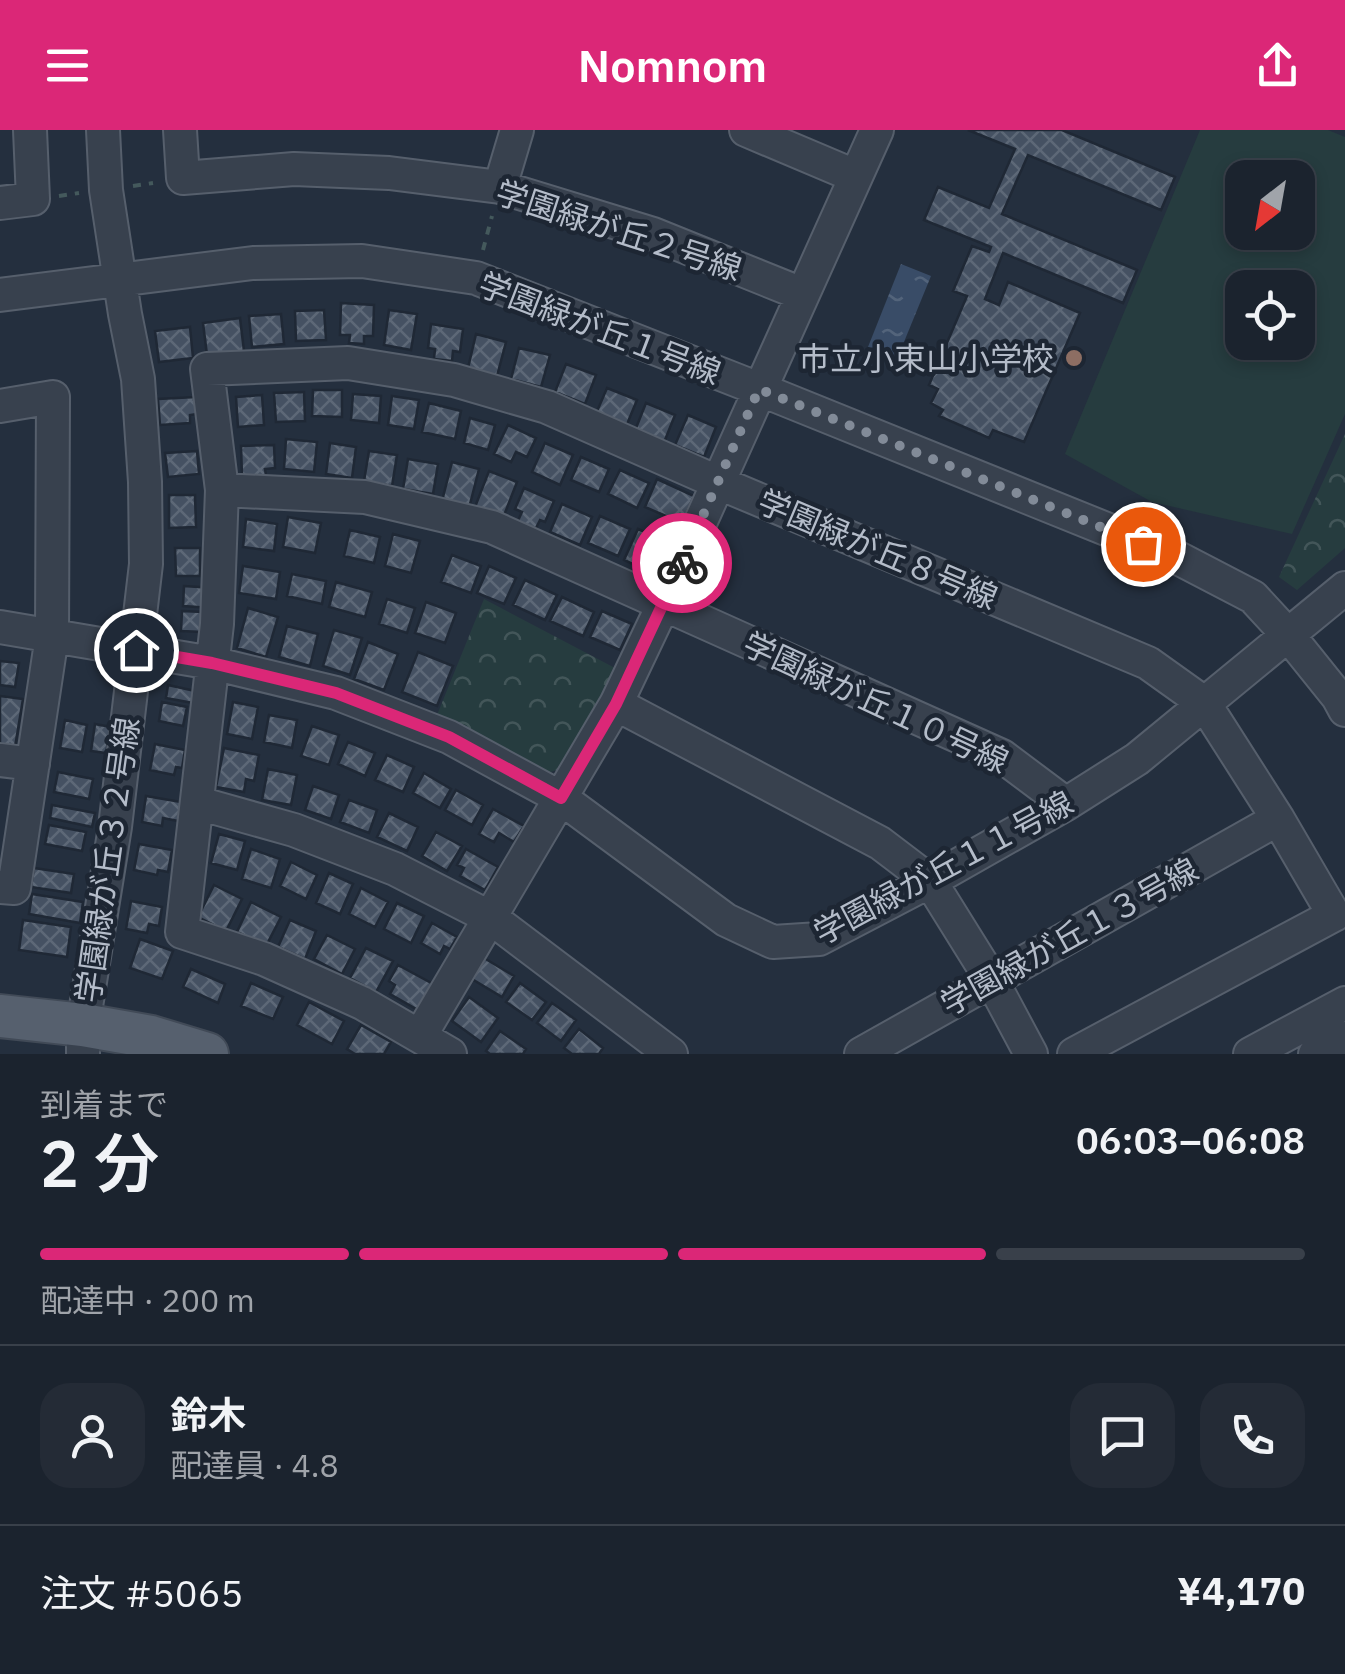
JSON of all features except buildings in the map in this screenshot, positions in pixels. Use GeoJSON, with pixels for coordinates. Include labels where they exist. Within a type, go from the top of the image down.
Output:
{"type":"FeatureCollection","features":[{"type":"Feature","properties":{"kind":"main road"},"geometry":{"type":"LineString","coordinates":[[0,1016],[83,1039],[151,1037],[207,1054]]}},
{"type":"Feature","properties":{"kind":"street"},"geometry":{"type":"LineString","coordinates":[[0,203],[33,199],[30,130]]}},
{"type":"Feature","properties":{"kind":"street","name":"学園緑が丘３２号線"},"geometry":{"type":"LineString","coordinates":[[83,1039],[115,826],[146,564],[138,379],[106,190],[102,130]]}},
{"type":"Feature","properties":{"kind":"street"},"geometry":{"type":"LineString","coordinates":[[180,130],[183,178]]}},
{"type":"Feature","properties":{"kind":"street"},"geometry":{"type":"LineString","coordinates":[[500,187],[516,130]]}},
{"type":"Feature","properties":{"kind":"street"},"geometry":{"type":"LineString","coordinates":[[746,130],[856,176]]}},
{"type":"Feature","properties":{"kind":"street"},"geometry":{"type":"LineString","coordinates":[[420,1036],[616,704],[876,130]]}},
{"type":"Feature","properties":{"kind":"street","name":"学園緑が丘２号線"},"geometry":{"type":"LineString","coordinates":[[183,178],[294,169],[389,173],[500,187],[653,234],[802,294]]}},
{"type":"Feature","properties":{"kind":"street","name":"学園緑が丘１号線"},"geometry":{"type":"LineString","coordinates":[[0,295],[253,263],[362,260],[476,278],[1178,558],[1253,597],[1289,636],[1345,710]]}},
{"type":"Feature","properties":{"kind":"street","name":"学園緑が丘８号線"},"geometry":{"type":"LineString","coordinates":[[450,1054],[362,1003],[264,959],[182,932],[218,624],[222,490],[207,369],[348,363],[454,380],[547,407],[1148,663],[1204,703],[1334,915],[1074,1054]]}},
{"type":"Feature","properties":{"kind":"street"},"geometry":{"type":"LineString","coordinates":[[0,406],[53,397],[52,636],[14,888],[0,887]]}},
{"type":"Feature","properties":{"kind":"street","name":"学園緑が丘１０号線"},"geometry":{"type":"LineString","coordinates":[[222,490],[364,497],[492,526],[1002,756],[1066,804]]}},
{"type":"Feature","properties":{"kind":"street","name":"学園緑が丘１１号線"},"geometry":{"type":"LineString","coordinates":[[0,627],[212,663],[336,693],[449,737],[561,798],[726,920],[773,942],[819,939],[1066,804],[1138,759],[1345,588]]}},
{"type":"Feature","properties":{"kind":"street"},"geometry":{"type":"LineString","coordinates":[[616,704],[880,843],[930,880],[1032,1054]]}},
{"type":"Feature","properties":{"kind":"street"},"geometry":{"type":"LineString","coordinates":[[0,760],[33,764]]}},
{"type":"Feature","properties":{"kind":"street"},"geometry":{"type":"LineString","coordinates":[[198,803],[294,830],[394,869],[491,918],[671,1054]]}},
{"type":"Feature","properties":{"kind":"street","name":"学園緑が丘１３号線"},"geometry":{"type":"LineString","coordinates":[[862,1054],[1278,819]]}},
{"type":"Feature","properties":{"kind":"street"},"geometry":{"type":"LineString","coordinates":[[1250,1054],[1345,1003]]}},
{"type":"Feature","properties":{"kind":"street"},"geometry":{"type":"LineString","coordinates":[[1314,1054],[1345,1038]]}},
{"type":"Feature","properties":{"kind":"path"},"geometry":{"type":"LineString","coordinates":[[33,199],[183,178]]}},
{"type":"Feature","properties":{"kind":"path"},"geometry":{"type":"LineString","coordinates":[[476,278],[500,187]]}},
{"type":"Feature","properties":{"kind":"green space"},"geometry":{"type":"Polygon","coordinates":[[[1200,130],[1328,130],[1345,137],[1345,414],[1292,534],[1152,502],[1065,454],[1200,130]]]}},
{"type":"Feature","properties":{"kind":"green space"},"geometry":{"type":"Polygon","coordinates":[[[1345,434],[1345,548],[1297,590],[1279,577],[1345,434]]]}},
{"type":"Feature","properties":{"kind":"green space"},"geometry":{"type":"Polygon","coordinates":[[[484,599],[615,668],[563,768],[538,776],[437,715],[484,599]]]}},
{"type":"Feature","properties":{"kind":"water"},"geometry":{"type":"Polygon","coordinates":[[[901,264],[931,276],[897,359],[868,347],[901,264]]]}},
{"type":"Feature","properties":{"kind":"way so far"},"geometry":{"type":"LineString","coordinates":[[682,563],[759,389],[1143,544]]}},
{"type":"Feature","properties":{"kind":"place","name":"市立小束山小学校"},"geometry":{"type":"Point","coordinates":[1074,358]}},
{"type":"Feature","properties":{"kind":"route"},"geometry":{"type":"LineString","coordinates":[[136,650],[212,663],[336,693],[449,737],[561,798],[616,704],[682,563]]}}]}
